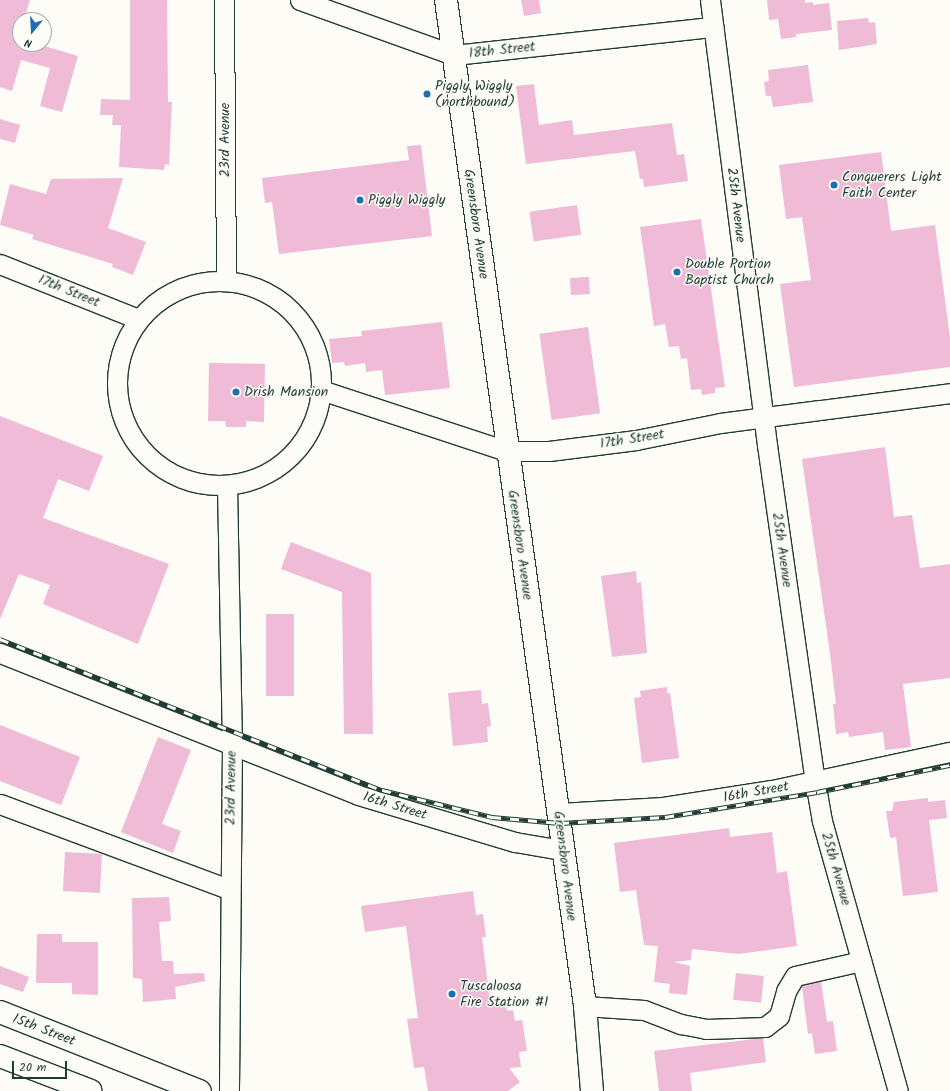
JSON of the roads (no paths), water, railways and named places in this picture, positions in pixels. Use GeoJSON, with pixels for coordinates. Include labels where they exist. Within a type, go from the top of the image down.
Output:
{"type":"FeatureCollection","features":[{"type":"Feature","properties":{"kind":"main road","name":"Greensboro Avenue"},"geometry":{"type":"LineString","coordinates":[[446,0],[507,451],[559,813],[562,850],[585,1006],[592,1091]]}},
{"type":"Feature","properties":{"kind":"main road","name":"15th Street"},"geometry":{"type":"LineString","coordinates":[[0,1012],[200,1091]]}},
{"type":"Feature","properties":{"kind":"main road"},"geometry":{"type":"LineString","coordinates":[[0,1056],[91,1091]]}},
{"type":"Feature","properties":{"kind":"street","name":"23rd Avenue"},"geometry":{"type":"LineString","coordinates":[[224,0],[226,280]]}},
{"type":"Feature","properties":{"kind":"street","name":"18th Street"},"geometry":{"type":"LineString","coordinates":[[300,0],[454,55],[713,27]]}},
{"type":"Feature","properties":{"kind":"street","name":"25th Avenue"},"geometry":{"type":"LineString","coordinates":[[710,0],[764,418],[815,781],[822,821],[898,1091]]}},
{"type":"Feature","properties":{"kind":"street","name":"17th Street"},"geometry":{"type":"LineString","coordinates":[[0,264],[138,319]]}},
{"type":"Feature","properties":{"kind":"street"},"geometry":{"type":"LineString","coordinates":[[226,280],[256,287],[276,297],[292,311],[306,329],[315,347],[320,365],[321,390],[312,427],[299,446],[284,462],[266,474],[227,485],[202,484],[181,478],[162,468],[146,455],[132,438],[123,420],[117,399],[116,377],[119,355],[127,336],[138,319],[151,305],[172,291],[192,283],[226,280]]}},
{"type":"Feature","properties":{"kind":"street","name":"17th Street"},"geometry":{"type":"LineString","coordinates":[[321,390],[507,451],[549,451],[636,440],[720,423],[950,393]]}},
{"type":"Feature","properties":{"kind":"street","name":"23rd Avenue"},"geometry":{"type":"LineString","coordinates":[[227,485],[232,745],[229,889],[229,1091]]}},
{"type":"Feature","properties":{"kind":"street","name":"16th Street"},"geometry":{"type":"LineString","coordinates":[[0,653],[358,795],[515,842],[562,850]]}},
{"type":"Feature","properties":{"kind":"street","name":"16th Street"},"geometry":{"type":"LineString","coordinates":[[559,813],[663,807],[815,781],[950,752]]}},
{"type":"Feature","properties":{"kind":"street"},"geometry":{"type":"LineString","coordinates":[[0,804],[229,889]]}},
{"type":"Feature","properties":{"kind":"street"},"geometry":{"type":"LineString","coordinates":[[585,1006],[644,1010],[681,1024],[706,1029],[765,1027],[779,1016],[786,991],[795,976],[861,960]]}},
{"type":"Feature","properties":{"kind":"railway"},"geometry":{"type":"LineString","coordinates":[[0,639],[382,790],[492,817],[560,823],[665,817],[817,792],[950,765]]}},
{"type":"Feature","properties":{"kind":"place","name":"Piggly Wiggly (northbound)"},"geometry":{"type":"Point","coordinates":[427,94]}},
{"type":"Feature","properties":{"kind":"place","name":"Conquerers Light Faith Center"},"geometry":{"type":"Point","coordinates":[834,185]}},
{"type":"Feature","properties":{"kind":"place","name":"Piggly Wiggly"},"geometry":{"type":"Point","coordinates":[360,200]}},
{"type":"Feature","properties":{"kind":"place","name":"Double Portion Baptist Church"},"geometry":{"type":"Point","coordinates":[677,272]}},
{"type":"Feature","properties":{"kind":"place","name":"Drish Mansion"},"geometry":{"type":"Point","coordinates":[236,392]}},
{"type":"Feature","properties":{"kind":"place","name":"Tuscaloosa Fire Station #1"},"geometry":{"type":"Point","coordinates":[452,994]}}]}
